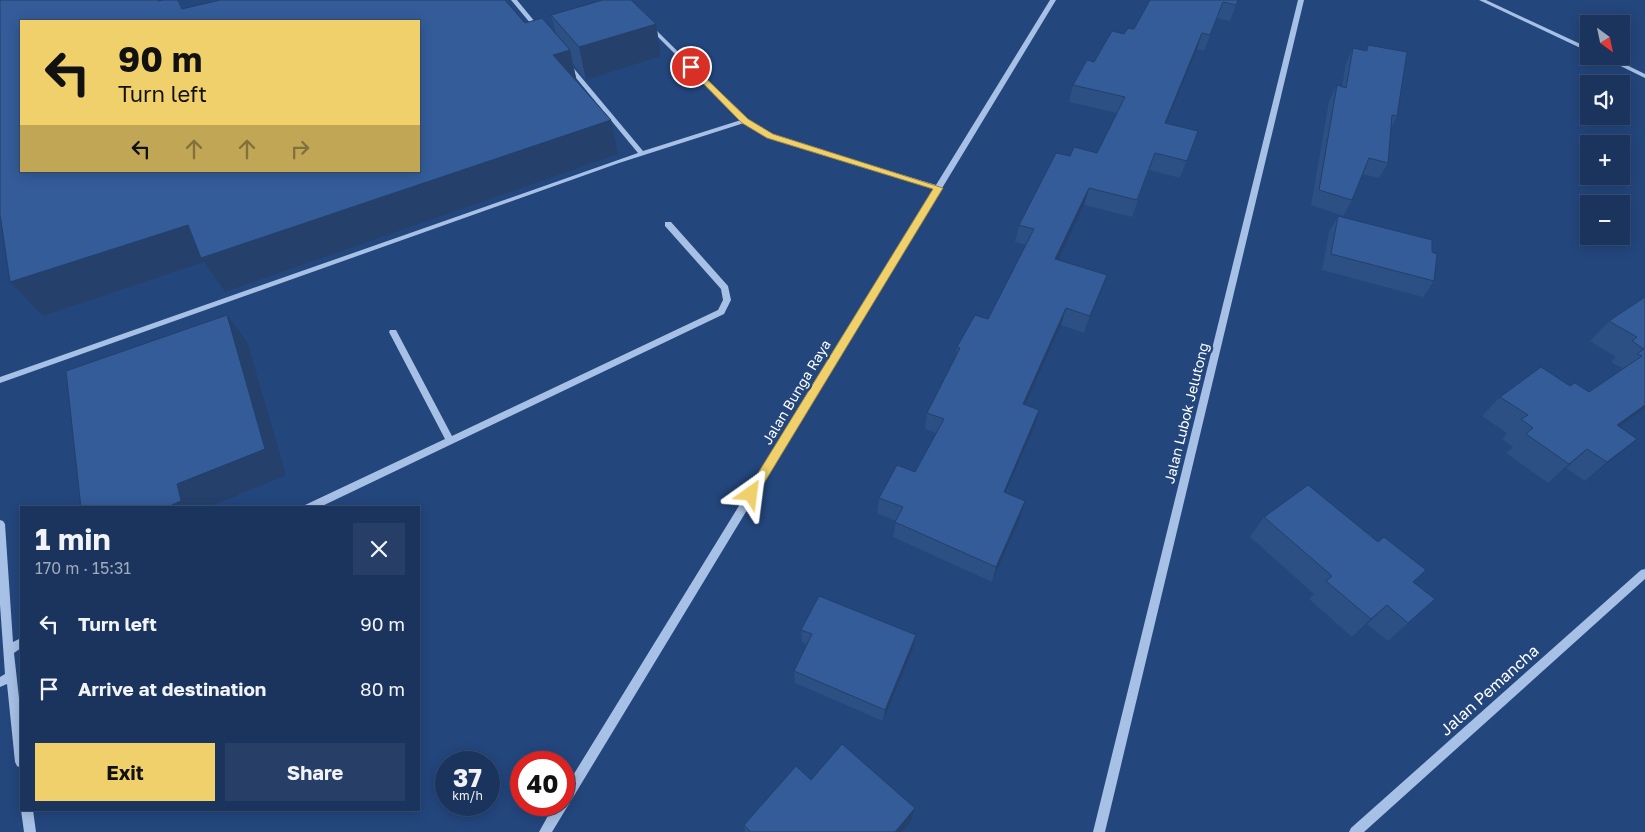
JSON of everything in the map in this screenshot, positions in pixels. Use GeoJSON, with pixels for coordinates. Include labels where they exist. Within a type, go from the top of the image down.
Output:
{"type":"FeatureCollection","features":[{"type":"Feature","properties":{"kind":"street"},"geometry":{"type":"LineString","coordinates":[[514,0],[546,38]]}},
{"type":"Feature","properties":{"kind":"street","name":"Jalan Bunga Raya"},"geometry":{"type":"LineString","coordinates":[[575,782],[1053,0]]}},
{"type":"Feature","properties":{"kind":"street","name":"Jalan Lubok Jelutong"},"geometry":{"type":"LineString","coordinates":[[1099,832],[1301,0]]}},
{"type":"Feature","properties":{"kind":"street"},"geometry":{"type":"LineString","coordinates":[[1482,0],[1580,46]]}},
{"type":"Feature","properties":{"kind":"street"},"geometry":{"type":"LineString","coordinates":[[645,20],[745,121],[770,136],[938,188]]}},
{"type":"Feature","properties":{"kind":"street"},"geometry":{"type":"LineString","coordinates":[[566,62],[642,154]]}},
{"type":"Feature","properties":{"kind":"street"},"geometry":{"type":"LineString","coordinates":[[1622,65],[1645,76]]}},
{"type":"Feature","properties":{"kind":"street"},"geometry":{"type":"LineString","coordinates":[[0,380],[642,154],[745,121]]}},
{"type":"Feature","properties":{"kind":"street"},"geometry":{"type":"LineString","coordinates":[[312,506],[721,312],[727,300],[725,288],[668,224]]}},
{"type":"Feature","properties":{"kind":"street"},"geometry":{"type":"LineString","coordinates":[[393,332],[450,440]]}},
{"type":"Feature","properties":{"kind":"street"},"geometry":{"type":"LineString","coordinates":[[0,524],[8,650],[20,754]]}},
{"type":"Feature","properties":{"kind":"street","name":"Jalan Pemancha"},"geometry":{"type":"LineString","coordinates":[[1355,832],[1645,573]]}},
{"type":"Feature","properties":{"kind":"street"},"geometry":{"type":"LineString","coordinates":[[8,650],[20,644]]}},
{"type":"Feature","properties":{"kind":"street"},"geometry":{"type":"LineString","coordinates":[[0,682],[11,677]]}},
{"type":"Feature","properties":{"kind":"street"},"geometry":{"type":"LineString","coordinates":[[27,811],[30,832]]}},
{"type":"Feature","properties":{"kind":"street"},"geometry":{"type":"LineString","coordinates":[[544,832],[554,816]]}},
{"type":"Feature","properties":{"kind":"building"},"geometry":{"type":"Polygon","coordinates":[[[0,0],[178,0],[182,9],[220,0],[505,0],[525,23],[542,18],[570,50],[553,55],[611,120],[201,258],[188,225],[10,282],[0,214],[0,0]]]}},
{"type":"Feature","properties":{"kind":"building"},"geometry":{"type":"Polygon","coordinates":[[[603,0],[631,0],[656,24],[579,47],[551,15],[603,0]]]}},
{"type":"Feature","properties":{"kind":"building"},"geometry":{"type":"Polygon","coordinates":[[[1150,0],[1238,0],[1236,5],[1223,2],[1210,35],[1202,33],[1165,123],[1198,131],[1187,161],[1155,153],[1137,200],[1089,188],[1055,259],[1107,275],[1090,316],[1066,308],[1023,404],[1039,410],[1004,492],[1025,501],[996,567],[895,522],[903,507],[879,498],[897,465],[915,472],[944,419],[927,413],[960,348],[957,347],[975,315],[988,319],[1034,229],[1019,225],[1056,153],[1070,156],[1074,147],[1097,153],[1125,97],[1073,85],[1087,60],[1094,62],[1112,31],[1124,34],[1128,28],[1134,29],[1150,0]]]}},
{"type":"Feature","properties":{"kind":"building"},"geometry":{"type":"Polygon","coordinates":[[[1368,45],[1407,52],[1397,116],[1392,115],[1388,163],[1369,158],[1352,200],[1319,190],[1337,85],[1346,88],[1353,48],[1367,51],[1368,45]]]}},
{"type":"Feature","properties":{"kind":"building"},"geometry":{"type":"Polygon","coordinates":[[[1338,216],[1432,240],[1432,252],[1437,254],[1434,281],[1331,254],[1338,216]]]}},
{"type":"Feature","properties":{"kind":"building"},"geometry":{"type":"Polygon","coordinates":[[[1645,297],[1645,405],[1617,425],[1637,439],[1607,462],[1587,449],[1569,464],[1526,434],[1533,428],[1521,419],[1528,415],[1500,397],[1541,367],[1570,386],[1575,383],[1589,392],[1642,356],[1637,354],[1644,349],[1632,341],[1637,337],[1609,321],[1645,297]]]}},
{"type":"Feature","properties":{"kind":"building"},"geometry":{"type":"Polygon","coordinates":[[[227,315],[265,449],[177,484],[181,501],[170,506],[81,506],[66,371],[227,315]]]}},
{"type":"Feature","properties":{"kind":"building"},"geometry":{"type":"Polygon","coordinates":[[[1308,485],[1378,542],[1384,537],[1426,570],[1413,582],[1435,599],[1408,623],[1387,605],[1371,619],[1326,581],[1332,576],[1264,517],[1308,485]]]}},
{"type":"Feature","properties":{"kind":"building"},"geometry":{"type":"Polygon","coordinates":[[[819,596],[916,635],[885,710],[794,671],[812,634],[801,630],[819,596]]]}},
{"type":"Feature","properties":{"kind":"building"},"geometry":{"type":"Polygon","coordinates":[[[842,744],[915,808],[895,832],[751,832],[744,825],[796,766],[811,780],[842,744]]]}},
{"type":"Feature","properties":{"kind":"route"},"geometry":{"type":"LineString","coordinates":[[691,67],[745,121],[770,136],[938,188],[751,494]]}}]}
